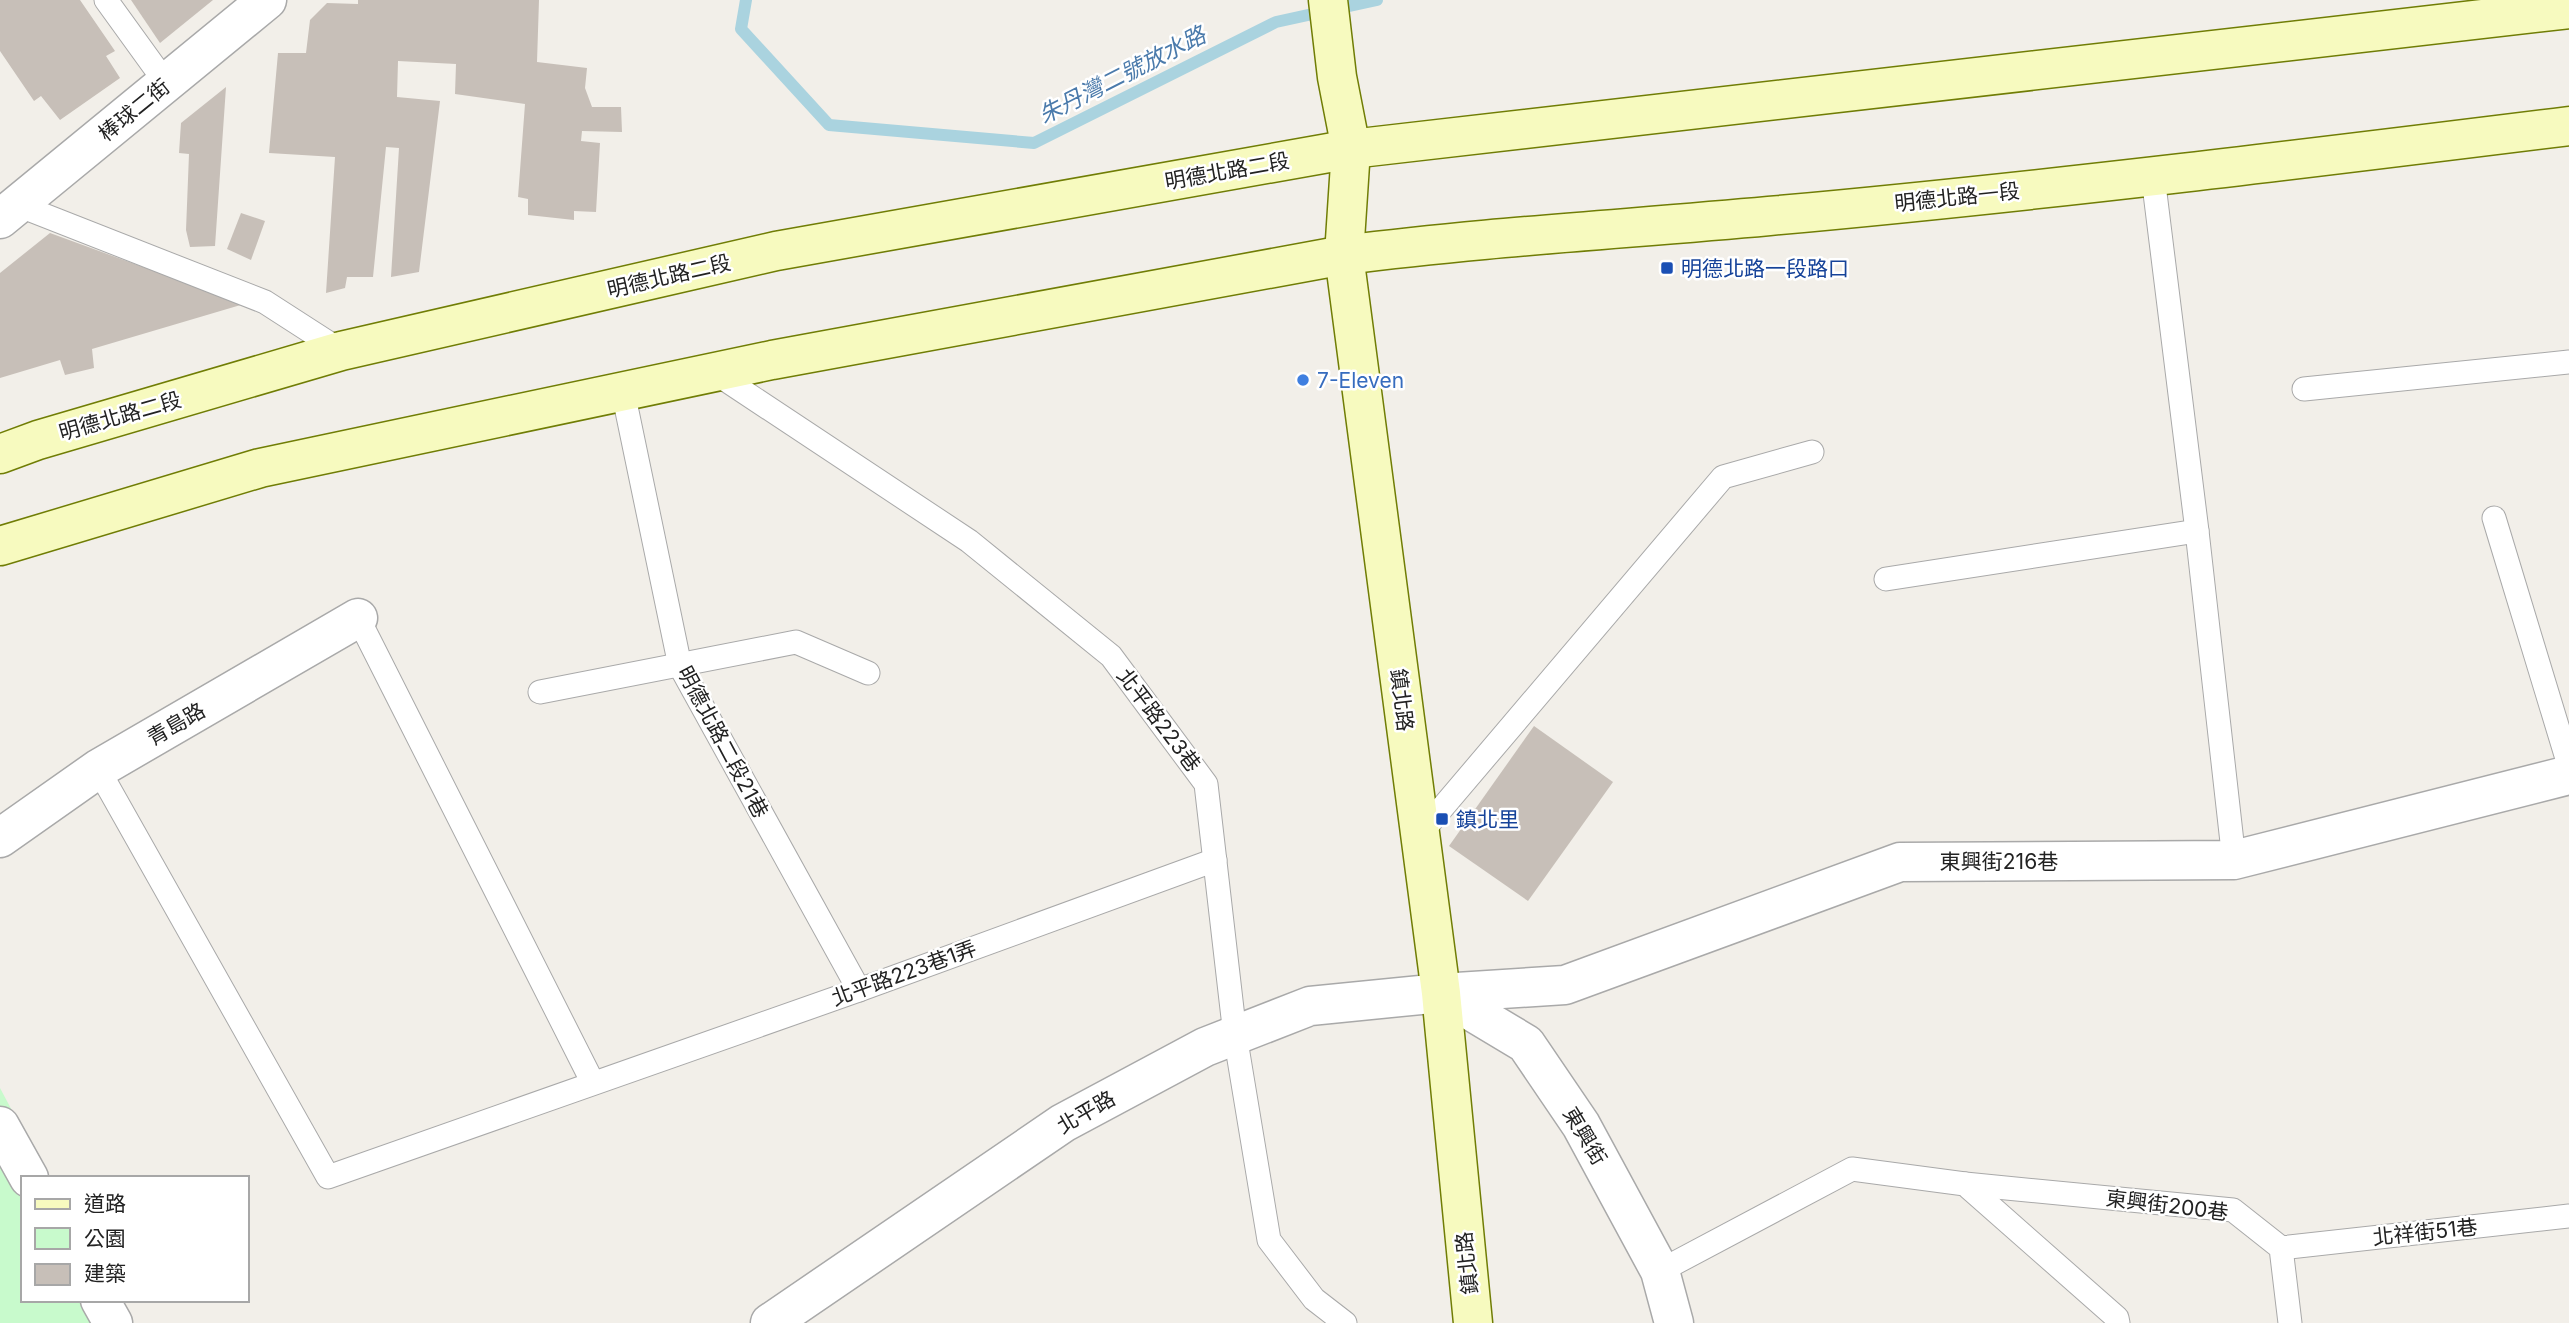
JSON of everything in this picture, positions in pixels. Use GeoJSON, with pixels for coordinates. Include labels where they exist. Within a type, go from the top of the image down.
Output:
{"type":"FeatureCollection","features":[{"type":"Feature","properties":{"kind":"street","name":"棒球二街"},"geometry":{"type":"LineString","coordinates":[[9,212],[267,0]]}},
{"type":"Feature","properties":{"kind":"street","name":"鎮北路"},"geometry":{"type":"LineString","coordinates":[[1328,0],[1337,77],[1351,149],[1344,256],[1441,993],[1473,1323]]}},
{"type":"Feature","properties":{"kind":"street"},"geometry":{"type":"LineString","coordinates":[[1351,149],[2569,9]]}},
{"type":"Feature","properties":{"kind":"street","name":"明德北路一段"},"geometry":{"type":"LineString","coordinates":[[1344,256],[1430,244],[1769,216],[2153,177],[2569,126]]}},
{"type":"Feature","properties":{"kind":"street","name":"明德北路二段"},"geometry":{"type":"LineString","coordinates":[[0,454],[51,436],[341,351],[776,251],[1351,149]]}},
{"type":"Feature","properties":{"kind":"street"},"geometry":{"type":"LineString","coordinates":[[0,546],[260,468],[714,372],[1344,256]]}},
{"type":"Feature","properties":{"kind":"street","name":"青島路"},"geometry":{"type":"LineString","coordinates":[[0,838],[97,769],[358,618]]}},
{"type":"Feature","properties":{"kind":"street","name":"東興街216巷"},"geometry":{"type":"LineString","coordinates":[[1441,993],[1564,985],[1900,862],[2234,860],[2569,775]]}},
{"type":"Feature","properties":{"kind":"street","name":"北平路"},"geometry":{"type":"LineString","coordinates":[[770,1323],[1063,1123],[1205,1047],[1310,1006],[1441,993]]}},
{"type":"Feature","properties":{"kind":"street","name":"東興街"},"geometry":{"type":"LineString","coordinates":[[1441,993],[1526,1044],[1581,1125],[1660,1271],[1674,1323]]}},
{"type":"Feature","properties":{"kind":"street"},"geometry":{"type":"LineString","coordinates":[[0,1126],[28,1176]]}},
{"type":"Feature","properties":{"kind":"street"},"geometry":{"type":"LineString","coordinates":[[101,1302],[113,1323]]}},
{"type":"Feature","properties":{"kind":"lane"},"geometry":{"type":"LineString","coordinates":[[106,0],[166,83]]}},
{"type":"Feature","properties":{"kind":"lane"},"geometry":{"type":"LineString","coordinates":[[2153,177],[2234,860]]}},
{"type":"Feature","properties":{"kind":"lane"},"geometry":{"type":"LineString","coordinates":[[9,212],[265,302],[341,351]]}},
{"type":"Feature","properties":{"kind":"lane"},"geometry":{"type":"LineString","coordinates":[[2304,389],[2569,362]]}},
{"type":"Feature","properties":{"kind":"lane","name":"北平路223巷"},"geometry":{"type":"LineString","coordinates":[[714,372],[968,541],[1111,656],[1206,784],[1235,1035],[1269,1240],[1314,1299],[1345,1323]]}},
{"type":"Feature","properties":{"kind":"lane","name":"明德北路二段21巷"},"geometry":{"type":"LineString","coordinates":[[623,392],[680,666],[859,990]]}},
{"type":"Feature","properties":{"kind":"lane"},"geometry":{"type":"LineString","coordinates":[[1419,834],[1723,477],[1812,452]]}},
{"type":"Feature","properties":{"kind":"lane"},"geometry":{"type":"LineString","coordinates":[[2494,518],[2569,765]]}},
{"type":"Feature","properties":{"kind":"lane"},"geometry":{"type":"LineString","coordinates":[[1886,579],[2197,531]]}},
{"type":"Feature","properties":{"kind":"lane"},"geometry":{"type":"LineString","coordinates":[[358,618],[593,1083]]}},
{"type":"Feature","properties":{"kind":"lane"},"geometry":{"type":"LineString","coordinates":[[540,692],[796,642],[868,673]]}},
{"type":"Feature","properties":{"kind":"lane","name":"北平路223巷1弄"},"geometry":{"type":"LineString","coordinates":[[97,769],[328,1177],[859,990],[1214,860]]}},
{"type":"Feature","properties":{"kind":"lane","name":"東興街200巷"},"geometry":{"type":"LineString","coordinates":[[1660,1271],[1852,1169],[1965,1184],[2233,1210],[2281,1248]]}},
{"type":"Feature","properties":{"kind":"lane"},"geometry":{"type":"LineString","coordinates":[[1965,1184],[2117,1318],[2118,1323]]}},
{"type":"Feature","properties":{"kind":"lane","name":"北祥街51巷"},"geometry":{"type":"LineString","coordinates":[[2281,1248],[2569,1216]]}},
{"type":"Feature","properties":{"kind":"lane"},"geometry":{"type":"LineString","coordinates":[[2281,1248],[2290,1323]]}},
{"type":"Feature","properties":{"kind":"green space"},"geometry":{"type":"Polygon","coordinates":[[[0,1088],[47,1176],[21,1176],[21,1302],[114,1302],[125,1323],[0,1323],[0,1088]]]}},
{"type":"Feature","properties":{"kind":"building"},"geometry":{"type":"Polygon","coordinates":[[[0,0],[80,0],[115,51],[106,56],[120,78],[60,120],[41,96],[34,101],[0,51],[0,0]]]}},
{"type":"Feature","properties":{"kind":"building"},"geometry":{"type":"Polygon","coordinates":[[[131,0],[213,0],[160,43],[131,0]]]}},
{"type":"Feature","properties":{"kind":"building"},"geometry":{"type":"Polygon","coordinates":[[[358,0],[539,0],[537,62],[587,68],[585,88],[592,107],[621,107],[622,132],[582,131],[581,141],[600,143],[596,212],[574,211],[574,220],[528,215],[528,199],[518,197],[525,104],[455,94],[456,64],[398,61],[397,97],[440,101],[419,272],[391,277],[399,148],[386,147],[373,277],[347,277],[345,288],[326,293],[335,157],[269,153],[278,53],[306,53],[310,20],[327,3],[358,4],[358,0]]]}},
{"type":"Feature","properties":{"kind":"building"},"geometry":{"type":"Polygon","coordinates":[[[226,87],[215,246],[190,247],[186,230],[189,154],[179,153],[181,123],[226,87]]]}},
{"type":"Feature","properties":{"kind":"building"},"geometry":{"type":"Polygon","coordinates":[[[241,213],[265,221],[251,260],[227,249],[241,213]]]}},
{"type":"Feature","properties":{"kind":"building"},"geometry":{"type":"Polygon","coordinates":[[[50,233],[244,304],[92,349],[94,368],[65,375],[60,360],[0,378],[0,273],[50,233]]]}},
{"type":"Feature","properties":{"kind":"building"},"geometry":{"type":"Polygon","coordinates":[[[1534,726],[1613,782],[1528,901],[1449,846],[1534,726]]]}},
{"type":"Feature","properties":{"kind":"waterway","name":"朱丹灣二號放水路"},"geometry":{"type":"LineString","coordinates":[[746,0],[741,29],[829,125],[1034,143],[1276,22],[1377,0]]}},
{"type":"Feature","properties":{"kind":"place","name":"明德北路一段路口"},"geometry":{"type":"Point","coordinates":[1667,268]}},
{"type":"Feature","properties":{"kind":"place","name":"7-Eleven"},"geometry":{"type":"Point","coordinates":[1303,380]}},
{"type":"Feature","properties":{"kind":"place","name":"鎮北里"},"geometry":{"type":"Point","coordinates":[1442,819]}}]}
